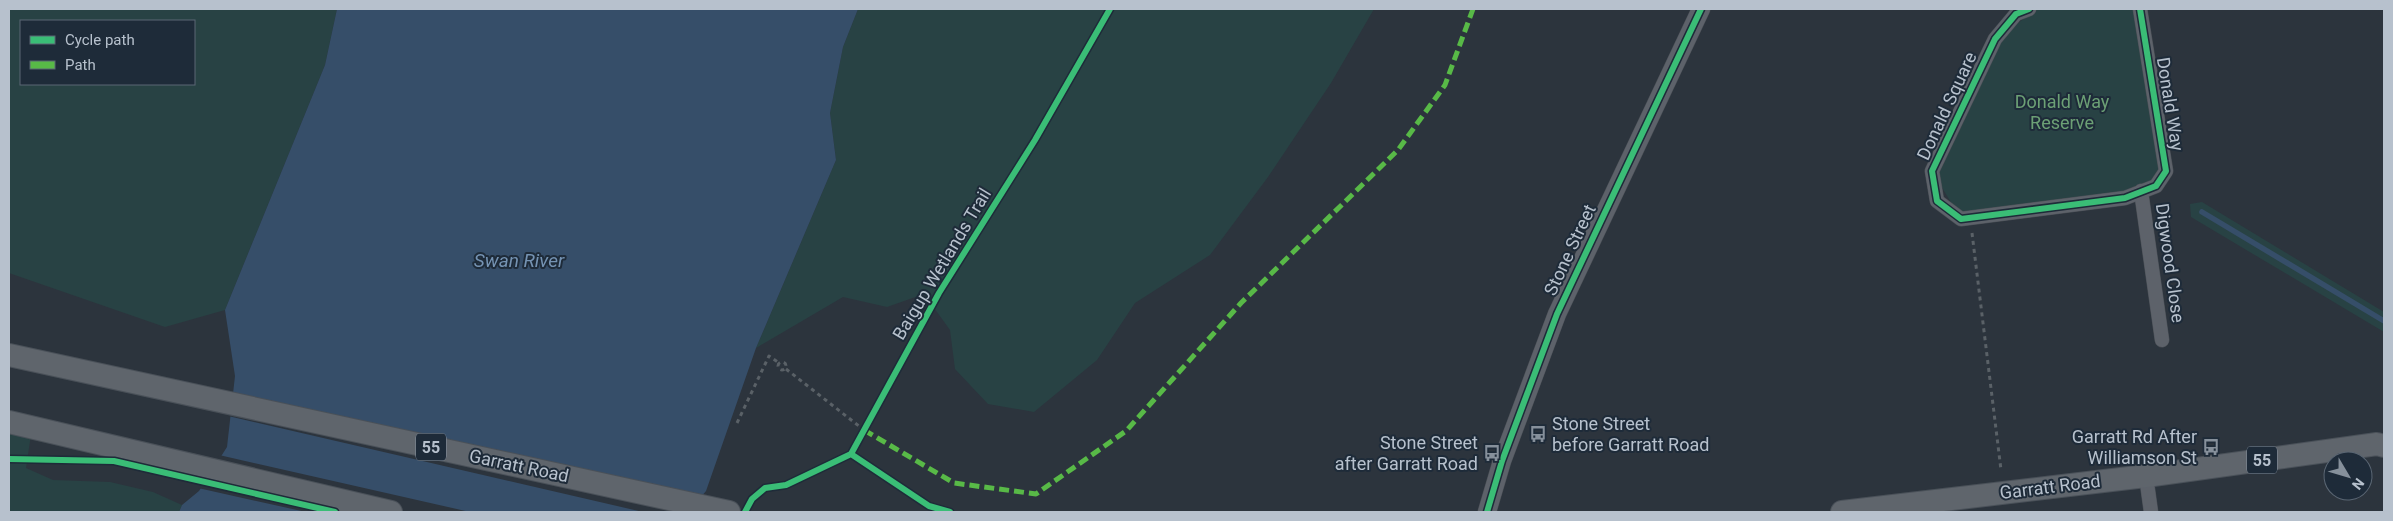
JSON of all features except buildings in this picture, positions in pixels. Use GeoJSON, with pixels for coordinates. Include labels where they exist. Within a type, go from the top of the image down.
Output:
{"type":"FeatureCollection","features":[{"type":"Feature","properties":{"kind":"main road","name":"Garratt Road"},"geometry":{"type":"LineString","coordinates":[[9,354],[729,512]]}},
{"type":"Feature","properties":{"kind":"main road"},"geometry":{"type":"LineString","coordinates":[[9,422],[392,512]]}},
{"type":"Feature","properties":{"kind":"main road","name":"Garratt Road"},"geometry":{"type":"LineString","coordinates":[[1842,512],[2146,476],[2382,443]]}},
{"type":"Feature","properties":{"kind":"street","name":"Stone Street"},"geometry":{"type":"LineString","coordinates":[[1487,512],[1502,461],[1557,314],[1701,9]]}},
{"type":"Feature","properties":{"kind":"street","name":"Donald Square"},"geometry":{"type":"LineString","coordinates":[[2029,9],[2016,14],[1995,39],[1932,171],[1937,201],[1961,219],[2125,198],[2142,191]]}},
{"type":"Feature","properties":{"kind":"street","name":"Donald Way"},"geometry":{"type":"LineString","coordinates":[[2140,9],[2166,171],[2156,186],[2142,191]]}},
{"type":"Feature","properties":{"kind":"street","name":"Digwood Close"},"geometry":{"type":"LineString","coordinates":[[2142,191],[2162,340]]}},
{"type":"Feature","properties":{"kind":"street"},"geometry":{"type":"LineString","coordinates":[[2146,476],[2151,512]]}},
{"type":"Feature","properties":{"kind":"path"},"geometry":{"type":"LineString","coordinates":[[1970,218],[2000,470]]}},
{"type":"Feature","properties":{"kind":"path"},"geometry":{"type":"LineString","coordinates":[[737,423],[769,356],[779,363],[785,363],[786,369],[864,430]]}},
{"type":"Feature","properties":{"kind":"path"},"geometry":{"type":"LineString","coordinates":[[779,363],[780,370],[786,369]]}},
{"type":"Feature","properties":{"kind":"path"},"geometry":{"type":"LineString","coordinates":[[860,438],[869,422]]}},
{"type":"Feature","properties":{"kind":"green space"},"geometry":{"type":"Polygon","coordinates":[[[9,9],[337,9],[325,65],[225,310],[165,327],[9,273],[9,9]]]}},
{"type":"Feature","properties":{"kind":"green space"},"geometry":{"type":"Polygon","coordinates":[[[858,9],[1374,9],[1331,83],[1268,177],[1210,255],[1135,303],[1097,360],[1034,412],[988,404],[955,369],[950,330],[924,294],[887,307],[843,297],[756,348],[836,160],[830,113],[843,47],[858,9]]]}},
{"type":"Feature","properties":{"kind":"green space","name":"Donald Way Reserve"},"geometry":{"type":"Polygon","coordinates":[[[2038,9],[2137,9],[2166,171],[2156,186],[2125,198],[1961,219],[1932,171],[1995,39],[2038,9]]]}},
{"type":"Feature","properties":{"kind":"green space"},"geometry":{"type":"Polygon","coordinates":[[[2202,202],[2384,312],[2384,332],[2191,217],[2190,204],[2202,202]]]}},
{"type":"Feature","properties":{"kind":"green space"},"geometry":{"type":"Polygon","coordinates":[[[9,422],[32,428],[26,468],[53,480],[110,482],[153,492],[182,505],[179,512],[9,512],[9,422]]]}},
{"type":"Feature","properties":{"kind":"water","name":"Swan River"},"geometry":{"type":"Polygon","coordinates":[[[337,9],[858,9],[843,47],[830,113],[836,160],[756,348],[706,491],[688,512],[179,512],[182,505],[199,491],[227,447],[235,376],[225,310],[325,65],[337,9]]]}},
{"type":"Feature","properties":{"kind":"pier"},"geometry":{"type":"Polygon","coordinates":[[[231,393],[691,512],[643,512],[228,416],[231,393]]]}},
{"type":"Feature","properties":{"kind":"pier"},"geometry":{"type":"Polygon","coordinates":[[[219,455],[470,512],[306,512],[198,488],[219,455]]]}},
{"type":"Feature","properties":{"kind":"waterway"},"geometry":{"type":"LineString","coordinates":[[2202,212],[2384,321]]}},
{"type":"Feature","properties":{"kind":"marked path"},"geometry":{"type":"LineString","coordinates":[[864,430],[954,483],[1036,494],[1126,431],[1241,303],[1398,150],[1445,85],[1473,9]]}},
{"type":"Feature","properties":{"kind":"cycle path","name":"Baigup Wetlands Trail"},"geometry":{"type":"LineString","coordinates":[[745,512],[752,499],[765,488],[786,485],[851,454],[939,293],[1035,140],[1110,9]]}},
{"type":"Feature","properties":{"kind":"cycle path"},"geometry":{"type":"LineString","coordinates":[[1487,512],[1502,461],[1557,314],[1701,9]]}},
{"type":"Feature","properties":{"kind":"cycle path"},"geometry":{"type":"LineString","coordinates":[[2029,9],[2016,14],[1995,39],[1932,171],[1937,201],[1961,219],[2125,198],[2156,186],[2166,171],[2140,9]]}},
{"type":"Feature","properties":{"kind":"cycle path"},"geometry":{"type":"LineString","coordinates":[[851,454],[929,506],[950,512]]}},
{"type":"Feature","properties":{"kind":"cycle path"},"geometry":{"type":"LineString","coordinates":[[9,459],[114,461],[335,512]]}},
{"type":"Feature","properties":{"kind":"place","name":"Stone Street before Garratt Road"},"geometry":{"type":"Point","coordinates":[1538,434]}},
{"type":"Feature","properties":{"kind":"place","name":"Garratt Rd After Williamson St"},"geometry":{"type":"Point","coordinates":[2211,447]}},
{"type":"Feature","properties":{"kind":"place","name":"Stone Street after Garratt Road"},"geometry":{"type":"Point","coordinates":[1492,453]}}]}
